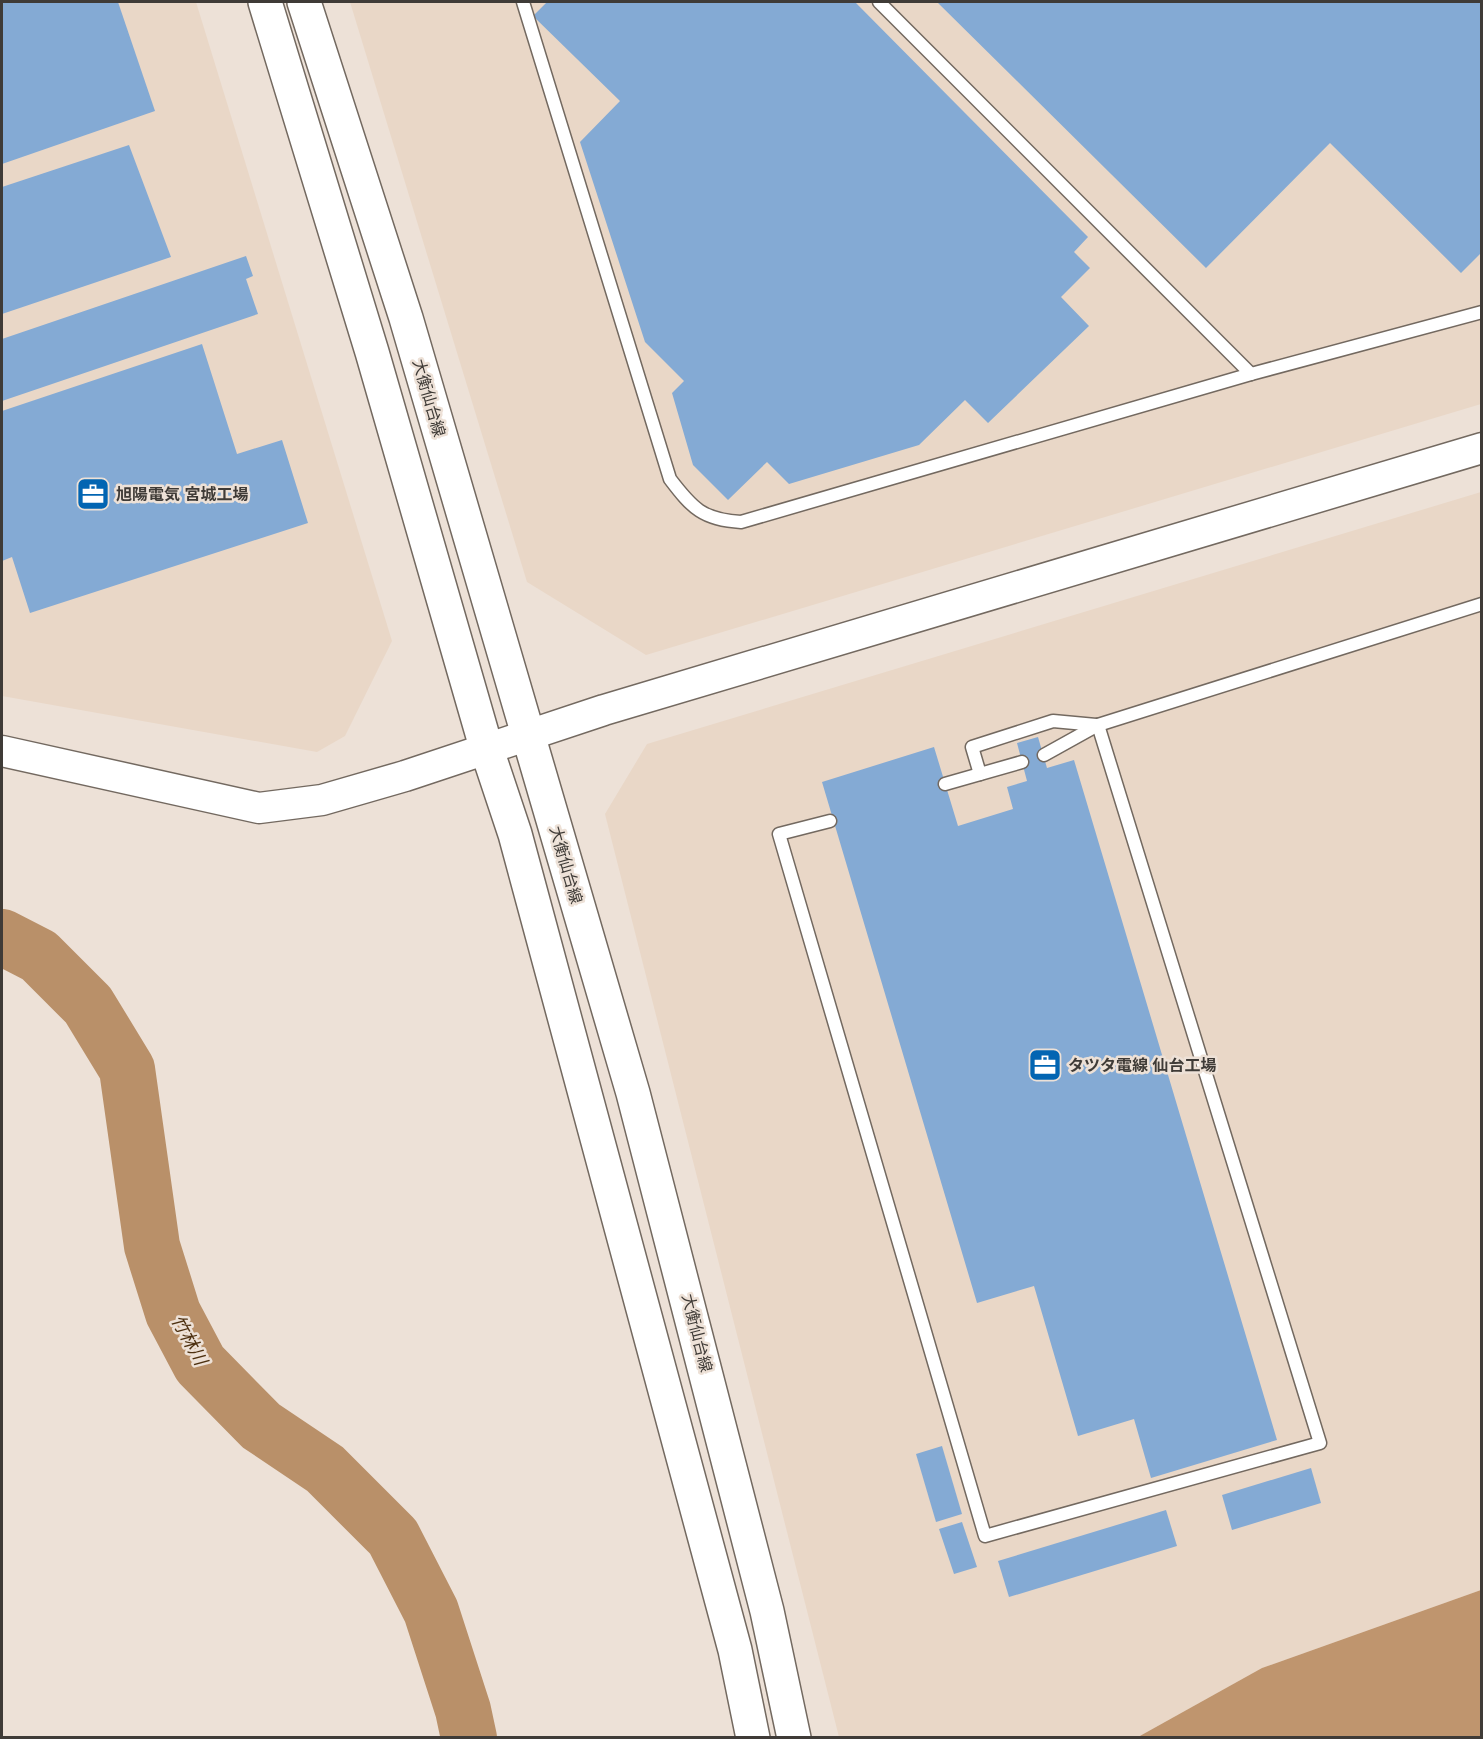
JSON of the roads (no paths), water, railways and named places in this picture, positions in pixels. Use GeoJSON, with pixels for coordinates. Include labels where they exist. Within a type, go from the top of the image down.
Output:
{"type":"FeatureCollection","features":[{"type":"Feature","properties":{"kind":"main road"},"geometry":{"type":"LineString","coordinates":[[265,2],[372,352],[486,747],[515,834],[735,1650],[753,1737]]}},
{"type":"Feature","properties":{"kind":"main road","name":"大衡仙台線"},"geometry":{"type":"LineString","coordinates":[[304,2],[406,318],[633,1093],[680,1267],[767,1611],[794,1737]]}},
{"type":"Feature","properties":{"kind":"street"},"geometry":{"type":"LineString","coordinates":[[2,751],[259,808],[322,800],[405,776],[486,747],[1482,448]]}},
{"type":"Feature","properties":{"kind":"lane"},"geometry":{"type":"LineString","coordinates":[[523,2],[670,479],[691,507],[718,521],[741,522],[1251,374],[1482,312]]}},
{"type":"Feature","properties":{"kind":"lane"},"geometry":{"type":"LineString","coordinates":[[879,2],[1251,374]]}},
{"type":"Feature","properties":{"kind":"lane"},"geometry":{"type":"LineString","coordinates":[[1044,755],[1098,725],[1482,604]]}},
{"type":"Feature","properties":{"kind":"lane"},"geometry":{"type":"LineString","coordinates":[[980,774],[972,747],[1053,721],[1098,725]]}},
{"type":"Feature","properties":{"kind":"lane"},"geometry":{"type":"LineString","coordinates":[[830,821],[779,834],[986,1536],[1320,1443],[1098,725]]}},
{"type":"Feature","properties":{"kind":"lane"},"geometry":{"type":"LineString","coordinates":[[945,784],[1022,762]]}},
{"type":"Feature","properties":{"kind":"waterway","name":"竹林川"},"geometry":{"type":"LineString","coordinates":[[2,937],[39,956],[88,1005],[127,1069],[152,1246],[173,1313],[200,1364],[261,1426],[325,1469],[393,1537],[431,1611],[463,1710],[469,1738]]}},
{"type":"Feature","properties":{"kind":"place","name":"旭陽電気 宮城工場"},"geometry":{"type":"Point","coordinates":[93,494]}},
{"type":"Feature","properties":{"kind":"place","name":"タツタ電線 仙台工場"},"geometry":{"type":"Point","coordinates":[1045,1065]}}]}
